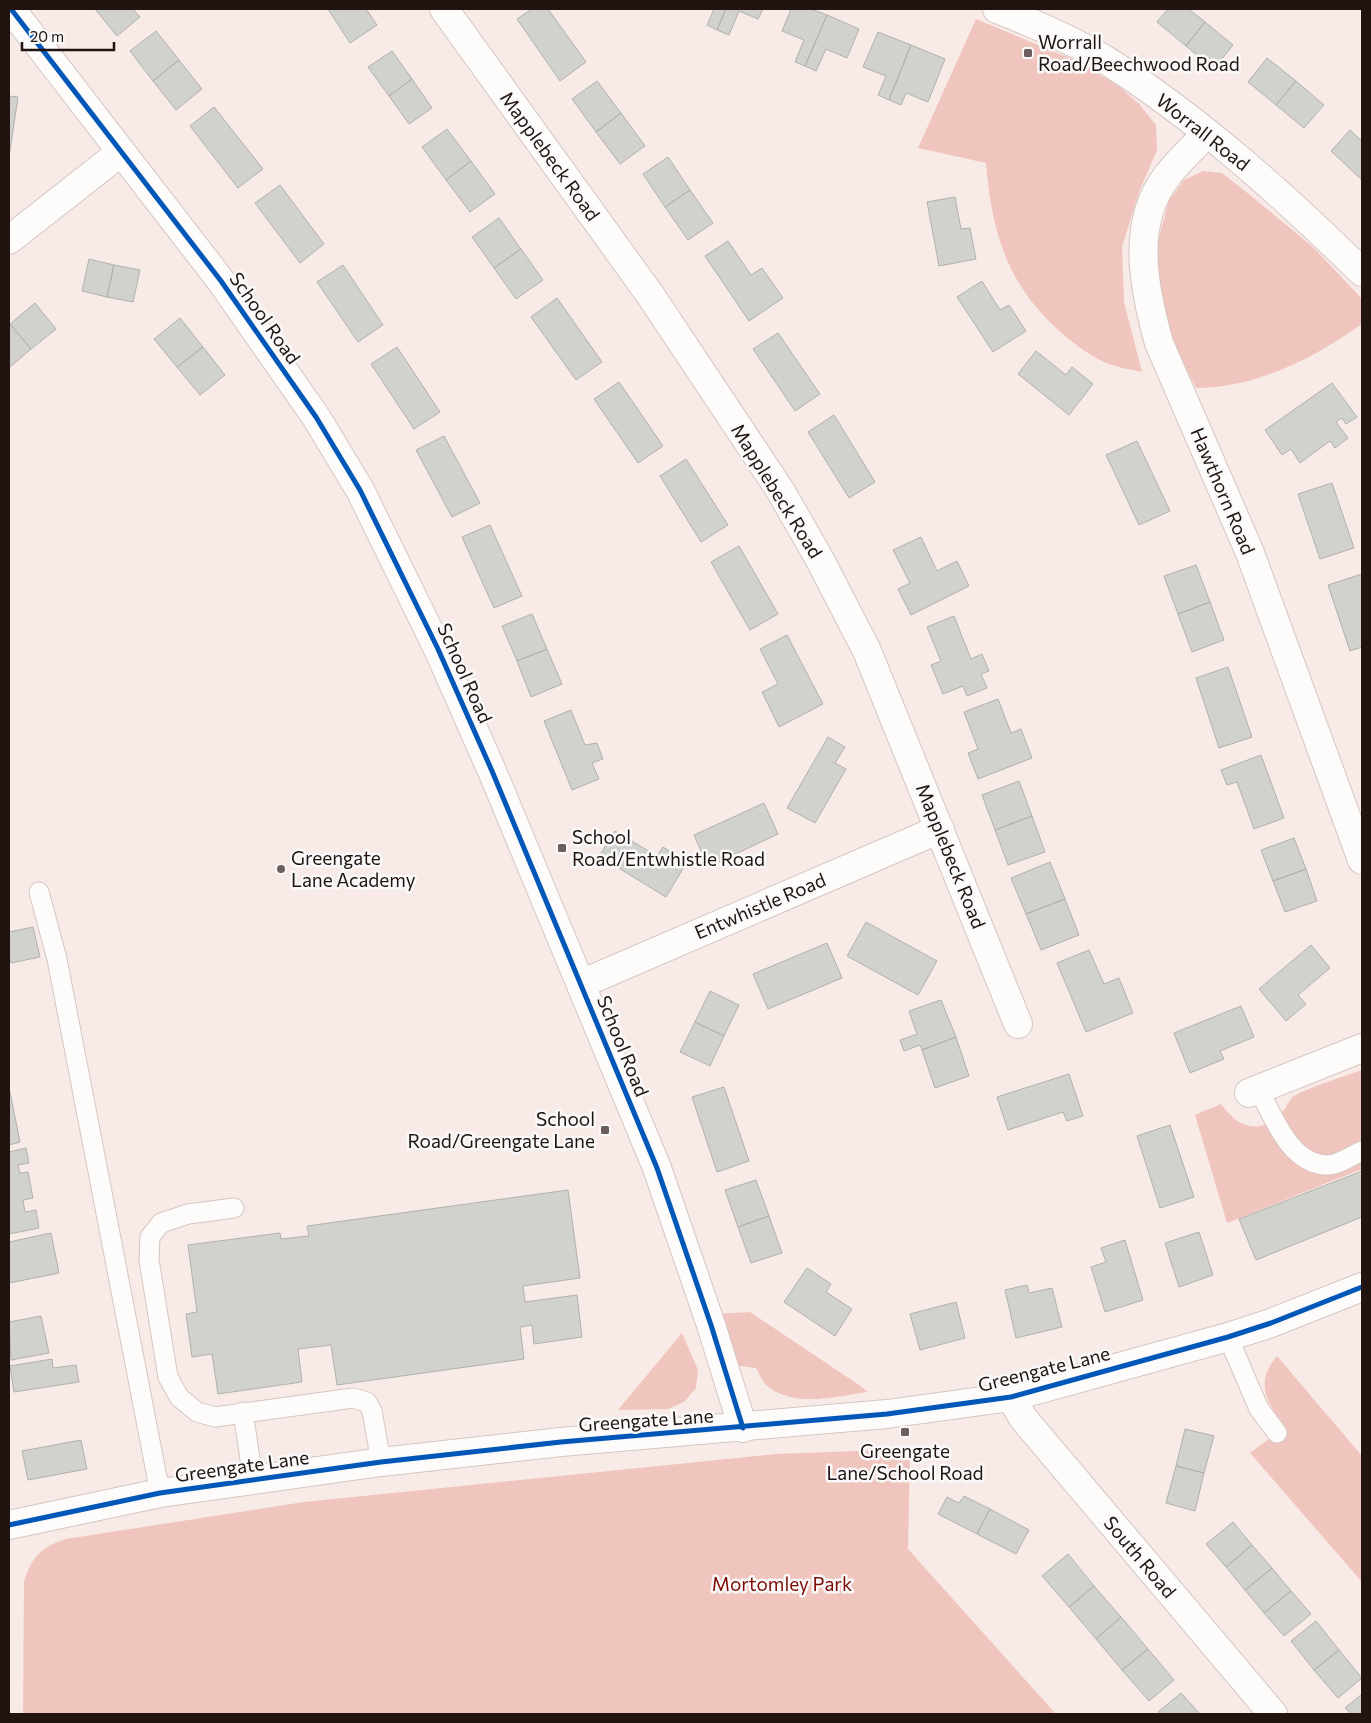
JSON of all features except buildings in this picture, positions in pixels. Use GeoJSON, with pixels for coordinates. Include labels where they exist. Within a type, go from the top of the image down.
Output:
{"type":"FeatureCollection","features":[{"type":"Feature","properties":{"kind":"street","name":"School Road"},"geometry":{"type":"LineString","coordinates":[[11,9],[221,280],[316,417],[360,490],[442,658],[657,1168],[712,1324],[743,1428]]}},
{"type":"Feature","properties":{"kind":"street","name":"Mapplebeck Road"},"geometry":{"type":"LineString","coordinates":[[444,9],[651,296],[780,490],[820,558],[867,652],[1018,1024]]}},
{"type":"Feature","properties":{"kind":"street","name":"Worrall Road"},"geometry":{"type":"LineString","coordinates":[[997,9],[1042,27],[1103,59],[1207,133],[1265,181],[1362,272]]}},
{"type":"Feature","properties":{"kind":"street","name":"Hawthorn Road"},"geometry":{"type":"LineString","coordinates":[[1207,133],[1167,176],[1152,201],[1146,224],[1144,280],[1162,351],[1250,553],[1362,860]]}},
{"type":"Feature","properties":{"kind":"street"},"geometry":{"type":"LineString","coordinates":[[9,240],[121,152]]}},
{"type":"Feature","properties":{"kind":"street","name":"Entwhistle Road"},"geometry":{"type":"LineString","coordinates":[[581,984],[940,829]]}},
{"type":"Feature","properties":{"kind":"street"},"geometry":{"type":"LineString","coordinates":[[1254,1091],[1362,1048]]}},
{"type":"Feature","properties":{"kind":"street","name":"Greengate Lane"},"geometry":{"type":"LineString","coordinates":[[9,1525],[160,1493],[381,1462],[561,1442],[743,1428],[887,1414],[1012,1396],[1228,1337],[1271,1323],[1362,1287]]}},
{"type":"Feature","properties":{"kind":"street","name":"South Road"},"geometry":{"type":"LineString","coordinates":[[1012,1396],[1023,1418],[1273,1714]]}},
{"type":"Feature","properties":{"kind":"lane"},"geometry":{"type":"LineString","coordinates":[[39,892],[56,959],[160,1493]]}},
{"type":"Feature","properties":{"kind":"lane"},"geometry":{"type":"LineString","coordinates":[[1254,1091],[1291,1146],[1307,1161],[1328,1166],[1362,1152]]}},
{"type":"Feature","properties":{"kind":"lane"},"geometry":{"type":"LineString","coordinates":[[234,1208],[188,1214],[161,1223],[150,1237],[149,1260],[168,1377],[180,1398],[197,1412],[216,1417],[353,1398],[367,1402],[372,1411],[381,1462]]}},
{"type":"Feature","properties":{"kind":"lane"},"geometry":{"type":"LineString","coordinates":[[1228,1337],[1259,1409],[1277,1433]]}},
{"type":"Feature","properties":{"kind":"lane"},"geometry":{"type":"LineString","coordinates":[[243,1412],[253,1480]]}},
{"type":"Feature","properties":{"kind":"green space"},"geometry":{"type":"Polygon","coordinates":[[[976,19],[1079,62],[1121,88],[1139,104],[1156,125],[1157,150],[1139,192],[1122,247],[1124,302],[1142,372],[1117,367],[1085,351],[1064,335],[1029,298],[1006,258],[993,214],[986,163],[918,148],[976,19]]]}},
{"type":"Feature","properties":{"kind":"green space"},"geometry":{"type":"Polygon","coordinates":[[[1203,171],[1222,173],[1314,248],[1362,299],[1362,324],[1344,337],[1284,369],[1240,383],[1196,388],[1169,334],[1159,295],[1157,245],[1169,200],[1184,180],[1203,171]]]}},
{"type":"Feature","properties":{"kind":"green space"},"geometry":{"type":"Polygon","coordinates":[[[1362,1070],[1362,1169],[1227,1223],[1195,1115],[1221,1104],[1228,1113],[1243,1124],[1258,1126],[1267,1124],[1275,1119],[1294,1096],[1362,1070]]]}},
{"type":"Feature","properties":{"kind":"green space"},"geometry":{"type":"Polygon","coordinates":[[[750,1312],[868,1392],[816,1399],[789,1397],[766,1385],[756,1368],[732,1365],[717,1314],[750,1312]]]}},
{"type":"Feature","properties":{"kind":"green space"},"geometry":{"type":"Polygon","coordinates":[[[682,1333],[698,1370],[696,1388],[684,1402],[668,1409],[618,1410],[682,1333]]]}},
{"type":"Feature","properties":{"kind":"green space"},"geometry":{"type":"Polygon","coordinates":[[[1277,1356],[1362,1456],[1362,1582],[1250,1453],[1285,1427],[1273,1410],[1266,1393],[1266,1375],[1277,1356]]]}},
{"type":"Feature","properties":{"kind":"green space","name":"Mortomley Park"},"geometry":{"type":"Polygon","coordinates":[[[910,1449],[908,1549],[1056,1714],[23,1714],[24,1581],[34,1559],[39,1554],[50,1546],[66,1539],[304,1502],[776,1454],[910,1449]]]}},
{"type":"Feature","properties":{"kind":"cycle path"},"geometry":{"type":"LineString","coordinates":[[11,9],[221,281],[316,417],[360,490],[438,649],[492,771],[657,1168],[711,1325],[743,1428]]}},
{"type":"Feature","properties":{"kind":"cycle path"},"geometry":{"type":"LineString","coordinates":[[9,1525],[160,1493],[381,1462],[561,1442],[887,1414],[1011,1397],[1228,1337],[1271,1323],[1362,1287]]}},
{"type":"Feature","properties":{"kind":"place","name":"Worrall Road/Beechwood Road"},"geometry":{"type":"Point","coordinates":[1028,53]}},
{"type":"Feature","properties":{"kind":"place","name":"School Road/Entwhistle Road"},"geometry":{"type":"Point","coordinates":[562,848]}},
{"type":"Feature","properties":{"kind":"place","name":"Greengate Lane Academy"},"geometry":{"type":"Point","coordinates":[281,869]}},
{"type":"Feature","properties":{"kind":"place","name":"School Road/Greengate Lane"},"geometry":{"type":"Point","coordinates":[605,1130]}},
{"type":"Feature","properties":{"kind":"place","name":"Greengate Lane/School Road"},"geometry":{"type":"Point","coordinates":[905,1432]}}]}
